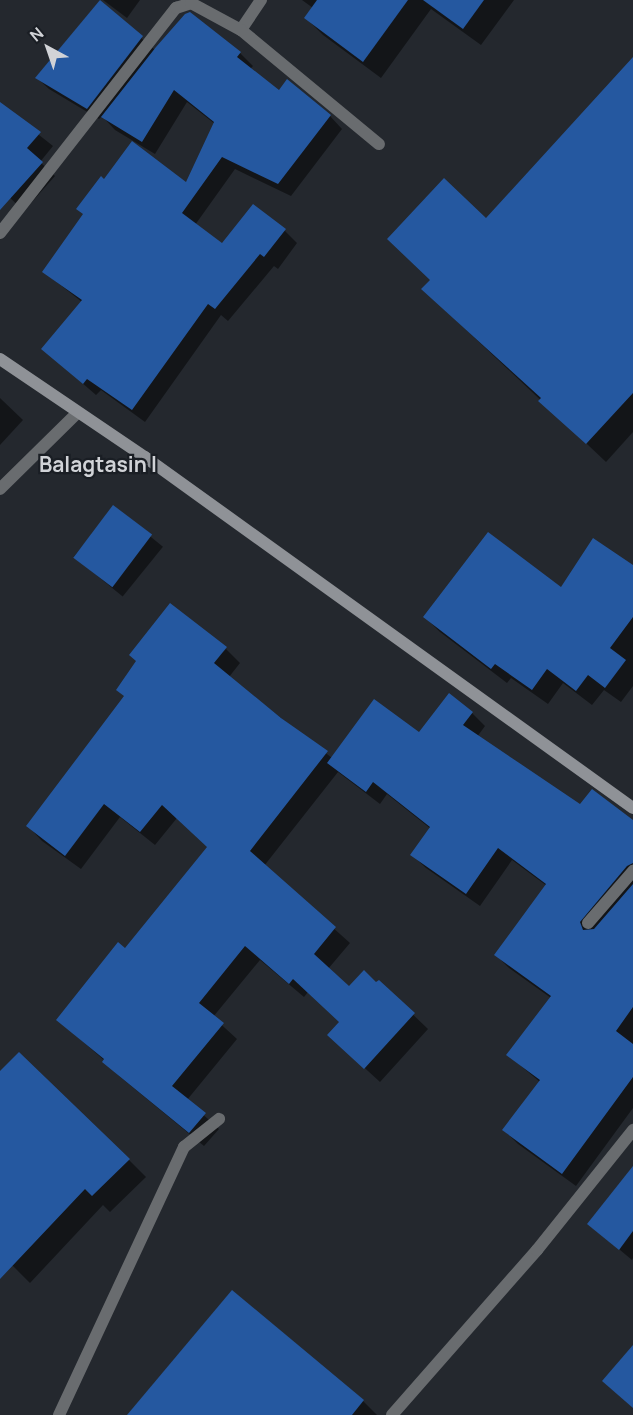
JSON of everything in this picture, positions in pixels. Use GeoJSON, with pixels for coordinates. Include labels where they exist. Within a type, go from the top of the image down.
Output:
{"type":"FeatureCollection","features":[{"type":"Feature","properties":{"kind":"street"},"geometry":{"type":"LineString","coordinates":[[241,30],[261,0]]}},
{"type":"Feature","properties":{"kind":"street"},"geometry":{"type":"LineString","coordinates":[[0,232],[176,8],[191,3],[241,30],[379,144]]}},
{"type":"Feature","properties":{"kind":"street"},"geometry":{"type":"LineString","coordinates":[[0,359],[145,457],[633,808]]}},
{"type":"Feature","properties":{"kind":"street"},"geometry":{"type":"LineString","coordinates":[[0,489],[77,413]]}},
{"type":"Feature","properties":{"kind":"street"},"geometry":{"type":"LineString","coordinates":[[588,923],[633,871]]}},
{"type":"Feature","properties":{"kind":"street"},"geometry":{"type":"LineString","coordinates":[[59,1415],[184,1147],[219,1119]]}},
{"type":"Feature","properties":{"kind":"street"},"geometry":{"type":"LineString","coordinates":[[392,1415],[537,1250],[633,1130]]}},
{"type":"Feature","properties":{"kind":"building"},"geometry":{"type":"Polygon","coordinates":[[[100,0],[143,36],[87,109],[35,78],[100,0]]]}},
{"type":"Feature","properties":{"kind":"building"},"geometry":{"type":"Polygon","coordinates":[[[317,0],[408,0],[363,62],[304,18],[317,0]]]}},
{"type":"Feature","properties":{"kind":"building"},"geometry":{"type":"Polygon","coordinates":[[[423,0],[484,0],[463,29],[423,0]]]}},
{"type":"Feature","properties":{"kind":"building"},"geometry":{"type":"Polygon","coordinates":[[[190,12],[241,52],[237,57],[279,90],[287,79],[331,115],[278,184],[222,157],[182,213],[222,243],[253,204],[286,229],[264,257],[260,254],[215,309],[208,304],[132,410],[87,379],[83,384],[41,349],[82,300],[42,272],[83,214],[76,209],[101,176],[104,179],[132,141],[186,182],[214,122],[174,90],[142,142],[101,117],[156,47],[185,14],[190,12]]]}},
{"type":"Feature","properties":{"kind":"building"},"geometry":{"type":"Polygon","coordinates":[[[633,57],[633,393],[586,444],[538,401],[541,398],[421,289],[430,280],[387,239],[444,178],[486,218],[633,57]]]}},
{"type":"Feature","properties":{"kind":"building"},"geometry":{"type":"Polygon","coordinates":[[[0,102],[41,132],[27,148],[43,162],[0,210],[0,102]]]}},
{"type":"Feature","properties":{"kind":"building"},"geometry":{"type":"Polygon","coordinates":[[[113,505],[152,534],[112,587],[73,558],[113,505]]]}},
{"type":"Feature","properties":{"kind":"building"},"geometry":{"type":"Polygon","coordinates":[[[488,532],[561,587],[593,538],[633,565],[633,617],[610,648],[626,660],[605,688],[588,675],[576,691],[547,669],[532,690],[495,664],[491,669],[423,617],[488,532]]]}},
{"type":"Feature","properties":{"kind":"building"},"geometry":{"type":"Polygon","coordinates":[[[170,603],[227,647],[214,663],[281,718],[328,751],[250,851],[336,927],[314,954],[349,986],[364,970],[376,982],[379,980],[415,1013],[364,1069],[327,1035],[339,1022],[293,979],[289,984],[245,946],[199,1003],[224,1023],[172,1086],[206,1113],[189,1133],[102,1062],[104,1059],[56,1020],[118,942],[125,948],[207,847],[162,805],[140,832],[104,804],[65,856],[26,826],[124,696],[116,690],[136,661],[129,655],[170,603]]]}},
{"type":"Feature","properties":{"kind":"building"},"geometry":{"type":"Polygon","coordinates":[[[449,693],[473,712],[463,725],[580,804],[592,789],[633,820],[633,863],[627,866],[580,922],[583,930],[594,929],[633,884],[633,1007],[616,1031],[633,1044],[633,1077],[562,1174],[502,1130],[540,1080],[506,1055],[551,996],[494,955],[546,884],[498,848],[466,894],[410,855],[430,827],[373,782],[366,792],[327,763],[374,699],[419,732],[449,693]]]}},
{"type":"Feature","properties":{"kind":"building"},"geometry":{"type":"Polygon","coordinates":[[[19,1052],[130,1159],[92,1196],[85,1189],[0,1279],[0,1071],[19,1052]]]}},
{"type":"Feature","properties":{"kind":"building"},"geometry":{"type":"Polygon","coordinates":[[[633,1166],[633,1231],[619,1250],[587,1224],[633,1166]]]}},
{"type":"Feature","properties":{"kind":"building"},"geometry":{"type":"Polygon","coordinates":[[[232,1290],[364,1400],[352,1415],[127,1415],[232,1290]]]}},
{"type":"Feature","properties":{"kind":"building"},"geometry":{"type":"Polygon","coordinates":[[[633,1345],[633,1408],[602,1381],[633,1345]]]}},
{"type":"Feature","properties":{"kind":"district","name":"Balagtasin I"},"geometry":{"type":"Point","coordinates":[98,464]}}]}
